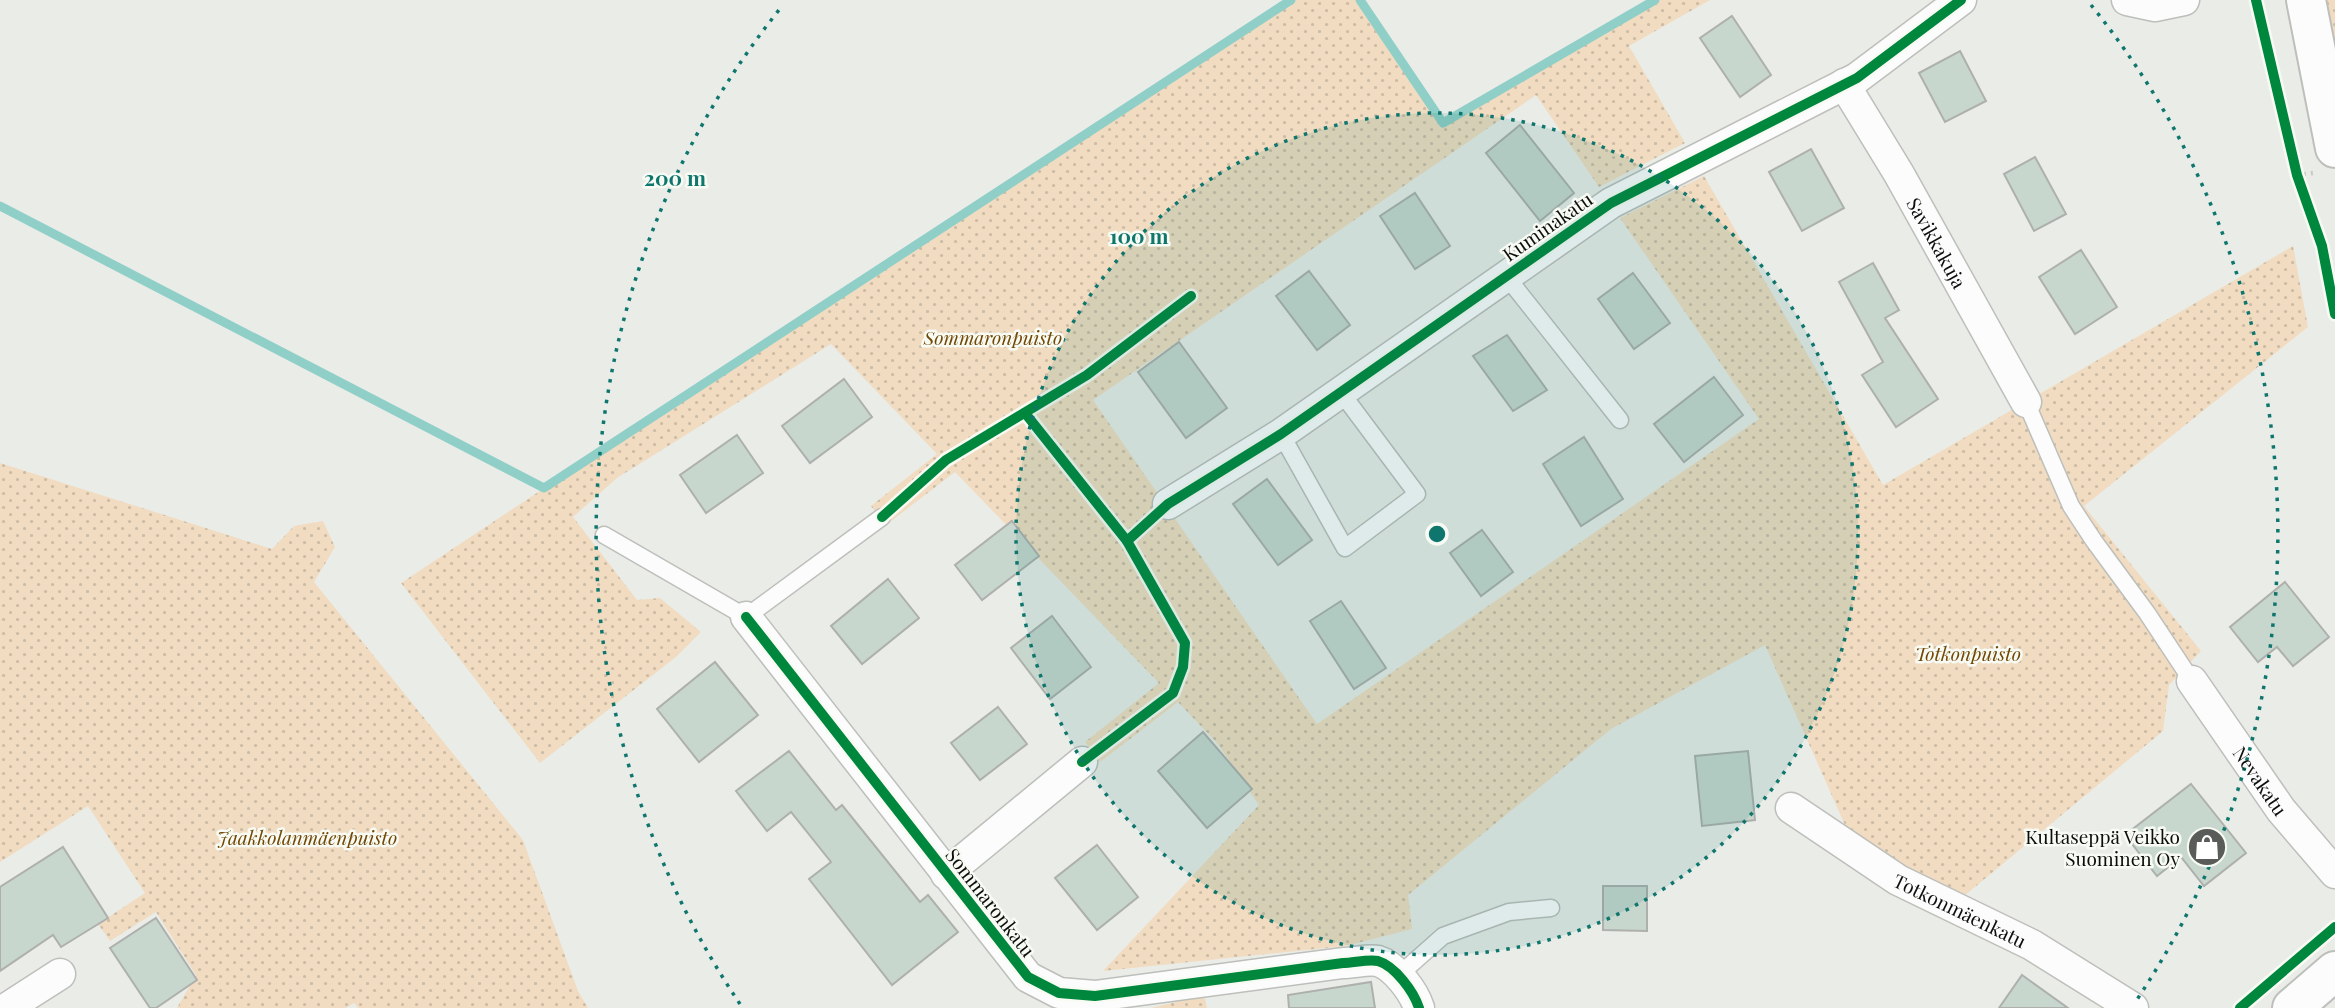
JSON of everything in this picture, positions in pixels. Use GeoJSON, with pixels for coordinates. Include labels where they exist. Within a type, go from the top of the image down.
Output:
{"type":"FeatureCollection","features":[{"type":"Feature","properties":{"kind":"street","name":"Kuminakatu"},"geometry":{"type":"LineString","coordinates":[[1168,504],[1280,434],[1611,203],[1844,84],[1961,0]]}},
{"type":"Feature","properties":{"kind":"street"},"geometry":{"type":"LineString","coordinates":[[2145,2],[2184,0]]}},
{"type":"Feature","properties":{"kind":"street"},"geometry":{"type":"LineString","coordinates":[[2306,0],[2335,148]]}},
{"type":"Feature","properties":{"kind":"street","name":"Savikkakuja"},"geometry":{"type":"LineString","coordinates":[[1844,84],[1906,186],[2026,402]]}},
{"type":"Feature","properties":{"kind":"street","name":"Sommaronkatu"},"geometry":{"type":"LineString","coordinates":[[746,617],[1028,977],[1059,993],[1095,996],[1355,962],[1378,961],[1399,975]]}},
{"type":"Feature","properties":{"kind":"street","name":"Nevakatu"},"geometry":{"type":"LineString","coordinates":[[2192,681],[2281,810],[2335,873]]}},
{"type":"Feature","properties":{"kind":"street"},"geometry":{"type":"LineString","coordinates":[[946,874],[1082,762]]}},
{"type":"Feature","properties":{"kind":"street","name":"Totkonmäenkatu"},"geometry":{"type":"LineString","coordinates":[[1791,808],[1898,880],[2032,945],[2133,1008]]}},
{"type":"Feature","properties":{"kind":"street"},"geometry":{"type":"LineString","coordinates":[[2292,1008],[2335,971]]}},
{"type":"Feature","properties":{"kind":"street"},"geometry":{"type":"LineString","coordinates":[[7,1008],[60,974]]}},
{"type":"Feature","properties":{"kind":"street"},"geometry":{"type":"LineString","coordinates":[[1399,975],[1419,1008]]}},
{"type":"Feature","properties":{"kind":"lane"},"geometry":{"type":"LineString","coordinates":[[1506,276],[1620,420]]}},
{"type":"Feature","properties":{"kind":"lane"},"geometry":{"type":"LineString","coordinates":[[1280,434],[1345,548],[1417,494],[1340,391]]}},
{"type":"Feature","properties":{"kind":"lane"},"geometry":{"type":"LineString","coordinates":[[2026,402],[2071,506],[2192,681]]}},
{"type":"Feature","properties":{"kind":"lane"},"geometry":{"type":"LineString","coordinates":[[604,535],[746,617],[882,517]]}},
{"type":"Feature","properties":{"kind":"lane"},"geometry":{"type":"LineString","coordinates":[[1399,975],[1443,936],[1509,912],[1551,908]]}},
{"type":"Feature","properties":{"kind":"path"},"geometry":{"type":"LineString","coordinates":[[2294,162],[2301,187]]}},
{"type":"Feature","properties":{"kind":"green space"},"geometry":{"type":"Polygon","coordinates":[[[1291,0],[1360,0],[1443,123],[1655,0],[1710,0],[1629,46],[1685,143],[1599,187],[1536,95],[1093,400],[1317,724],[1759,419],[1620,218],[1704,176],[1883,485],[2293,246],[2308,327],[2084,506],[2201,651],[2169,685],[2163,731],[1964,896],[1857,852],[1765,645],[1611,729],[1408,895],[1412,929],[1346,946],[1103,971],[1259,805],[1217,743],[1178,702],[1100,762],[1085,742],[1159,683],[955,472],[886,525],[871,506],[937,454],[831,344],[617,478],[573,517],[637,600],[660,598],[701,632],[676,657],[540,763],[401,583],[828,300],[1291,0]]]}},
{"type":"Feature","properties":{"kind":"green space"},"geometry":{"type":"Polygon","coordinates":[[[2323,0],[2335,0],[2335,62],[2323,0]]]}},
{"type":"Feature","properties":{"kind":"green space","name":"Jaakkolanmäenpuisto"},"geometry":{"type":"Polygon","coordinates":[[[0,463],[272,549],[294,526],[323,521],[335,547],[314,582],[523,840],[578,991],[588,1008],[358,1008],[354,1003],[346,1008],[177,1008],[196,975],[156,912],[110,941],[98,924],[145,893],[88,806],[0,862],[0,463]]]}},
{"type":"Feature","properties":{"kind":"green space"},"geometry":{"type":"Polygon","coordinates":[[[1204,995],[1207,1008],[1151,1008],[1204,995]]]}},
{"type":"Feature","properties":{"kind":"building"},"geometry":{"type":"Polygon","coordinates":[[[1732,16],[1771,75],[1740,97],[1700,38],[1732,16]]]}},
{"type":"Feature","properties":{"kind":"building"},"geometry":{"type":"Polygon","coordinates":[[[1960,51],[1986,101],[1945,122],[1919,73],[1960,51]]]}},
{"type":"Feature","properties":{"kind":"building"},"geometry":{"type":"Polygon","coordinates":[[[1520,125],[1574,193],[1540,221],[1486,153],[1520,125]]]}},
{"type":"Feature","properties":{"kind":"building"},"geometry":{"type":"Polygon","coordinates":[[[1811,149],[1844,208],[1802,231],[1769,172],[1811,149]]]}},
{"type":"Feature","properties":{"kind":"building"},"geometry":{"type":"Polygon","coordinates":[[[2035,157],[2066,214],[2034,231],[2004,174],[2035,157]]]}},
{"type":"Feature","properties":{"kind":"building"},"geometry":{"type":"Polygon","coordinates":[[[1415,193],[1450,246],[1415,269],[1380,216],[1415,193]]]}},
{"type":"Feature","properties":{"kind":"building"},"geometry":{"type":"Polygon","coordinates":[[[2081,250],[2117,307],[2075,334],[2039,277],[2081,250]]]}},
{"type":"Feature","properties":{"kind":"building"},"geometry":{"type":"Polygon","coordinates":[[[1873,263],[1899,310],[1885,318],[1938,399],[1896,427],[1862,375],[1883,362],[1839,282],[1873,263]]]}},
{"type":"Feature","properties":{"kind":"building"},"geometry":{"type":"Polygon","coordinates":[[[1309,271],[1350,325],[1317,350],[1276,296],[1309,271]]]}},
{"type":"Feature","properties":{"kind":"building"},"geometry":{"type":"Polygon","coordinates":[[[1633,273],[1670,323],[1634,349],[1598,299],[1633,273]]]}},
{"type":"Feature","properties":{"kind":"building"},"geometry":{"type":"Polygon","coordinates":[[[1507,335],[1547,390],[1513,411],[1473,356],[1507,335]]]}},
{"type":"Feature","properties":{"kind":"building"},"geometry":{"type":"Polygon","coordinates":[[[1179,342],[1227,408],[1186,438],[1138,372],[1179,342]]]}},
{"type":"Feature","properties":{"kind":"building"},"geometry":{"type":"Polygon","coordinates":[[[1714,377],[1743,415],[1684,462],[1654,424],[1714,377]]]}},
{"type":"Feature","properties":{"kind":"building"},"geometry":{"type":"Polygon","coordinates":[[[844,379],[872,417],[810,463],[782,426],[844,379]]]}},
{"type":"Feature","properties":{"kind":"building"},"geometry":{"type":"Polygon","coordinates":[[[737,435],[763,473],[706,513],[680,475],[737,435]]]}},
{"type":"Feature","properties":{"kind":"building"},"geometry":{"type":"Polygon","coordinates":[[[1584,437],[1623,499],[1581,526],[1543,464],[1584,437]]]}},
{"type":"Feature","properties":{"kind":"building"},"geometry":{"type":"Polygon","coordinates":[[[1267,479],[1312,540],[1278,565],[1233,504],[1267,479]]]}},
{"type":"Feature","properties":{"kind":"building"},"geometry":{"type":"Polygon","coordinates":[[[1012,521],[1039,556],[982,600],[955,565],[1012,521]]]}},
{"type":"Feature","properties":{"kind":"building"},"geometry":{"type":"Polygon","coordinates":[[[1482,530],[1513,572],[1481,596],[1450,553],[1482,530]]]}},
{"type":"Feature","properties":{"kind":"building"},"geometry":{"type":"Polygon","coordinates":[[[888,579],[919,618],[862,664],[831,626],[888,579]]]}},
{"type":"Feature","properties":{"kind":"building"},"geometry":{"type":"Polygon","coordinates":[[[2285,582],[2329,637],[2293,666],[2277,647],[2258,662],[2230,627],[2285,582]]]}},
{"type":"Feature","properties":{"kind":"building"},"geometry":{"type":"Polygon","coordinates":[[[1341,601],[1386,668],[1354,689],[1310,621],[1341,601]]]}},
{"type":"Feature","properties":{"kind":"building"},"geometry":{"type":"Polygon","coordinates":[[[1052,616],[1091,667],[1050,699],[1011,648],[1052,616]]]}},
{"type":"Feature","properties":{"kind":"building"},"geometry":{"type":"Polygon","coordinates":[[[715,662],[758,715],[699,762],[657,709],[715,662]]]}},
{"type":"Feature","properties":{"kind":"building"},"geometry":{"type":"Polygon","coordinates":[[[998,707],[1027,744],[980,780],[951,743],[998,707]]]}},
{"type":"Feature","properties":{"kind":"building"},"geometry":{"type":"Polygon","coordinates":[[[1203,732],[1252,789],[1207,828],[1158,771],[1203,732]]]}},
{"type":"Feature","properties":{"kind":"building"},"geometry":{"type":"Polygon","coordinates":[[[789,751],[836,810],[842,805],[920,902],[928,895],[958,932],[892,985],[809,879],[831,862],[791,812],[767,831],[736,791],[789,751]]]}},
{"type":"Feature","properties":{"kind":"building"},"geometry":{"type":"Polygon","coordinates":[[[1748,751],[1755,820],[1702,826],[1695,756],[1748,751]]]}},
{"type":"Feature","properties":{"kind":"building"},"geometry":{"type":"Polygon","coordinates":[[[2191,784],[2246,853],[2204,886],[2181,857],[2157,876],[2125,835],[2191,784]]]}},
{"type":"Feature","properties":{"kind":"building"},"geometry":{"type":"Polygon","coordinates":[[[1097,845],[1138,897],[1097,930],[1055,878],[1097,845]]]}},
{"type":"Feature","properties":{"kind":"building"},"geometry":{"type":"Polygon","coordinates":[[[63,847],[108,918],[61,947],[53,935],[0,971],[0,887],[63,847]]]}},
{"type":"Feature","properties":{"kind":"building"},"geometry":{"type":"Polygon","coordinates":[[[1603,886],[1647,886],[1647,931],[1603,930],[1603,886]]]}},
{"type":"Feature","properties":{"kind":"building"},"geometry":{"type":"Polygon","coordinates":[[[156,918],[197,980],[156,1008],[150,1008],[110,948],[156,918]]]}},
{"type":"Feature","properties":{"kind":"building"},"geometry":{"type":"Polygon","coordinates":[[[2022,975],[2068,1008],[1999,1008],[2022,975]]]}},
{"type":"Feature","properties":{"kind":"building"},"geometry":{"type":"Polygon","coordinates":[[[1371,982],[1375,1008],[1289,1008],[1288,995],[1371,982]]]}},
{"type":"Feature","properties":{"kind":"waterway"},"geometry":{"type":"LineString","coordinates":[[0,206],[544,488],[1291,0]]}},
{"type":"Feature","properties":{"kind":"waterway"},"geometry":{"type":"LineString","coordinates":[[1360,0],[1443,123],[1655,0]]}},
{"type":"Feature","properties":{"kind":"cycle path"},"geometry":{"type":"LineString","coordinates":[[1082,762],[1173,693],[1183,667],[1185,643],[1127,541],[1168,504],[1281,434],[1611,203],[1857,78],[1961,0]]}},
{"type":"Feature","properties":{"kind":"cycle path"},"geometry":{"type":"LineString","coordinates":[[2256,0],[2297,175],[2322,246],[2335,314]]}},
{"type":"Feature","properties":{"kind":"cycle path"},"geometry":{"type":"LineString","coordinates":[[882,517],[946,460],[1087,375],[1191,296]]}},
{"type":"Feature","properties":{"kind":"cycle path"},"geometry":{"type":"LineString","coordinates":[[1025,413],[1127,541]]}},
{"type":"Feature","properties":{"kind":"cycle path"},"geometry":{"type":"LineString","coordinates":[[746,617],[1028,977],[1059,993],[1095,996],[1343,963],[1378,961],[1397,974],[1408,987],[1419,1008]]}},
{"type":"Feature","properties":{"kind":"cycle path"},"geometry":{"type":"LineString","coordinates":[[2240,1008],[2335,927]]}},
{"type":"Feature","properties":{"kind":"place","name":"Kultaseppä Veikko Suominen Oy"},"geometry":{"type":"Point","coordinates":[2207,847]}},
{"type":"Feature","properties":{"kind":"park label","name":"Sommaronpuisto"},"geometry":{"type":"Point","coordinates":[993,337]}},
{"type":"Feature","properties":{"kind":"park label","name":"Totkonpuisto"},"geometry":{"type":"Point","coordinates":[1968,653]}}]}
